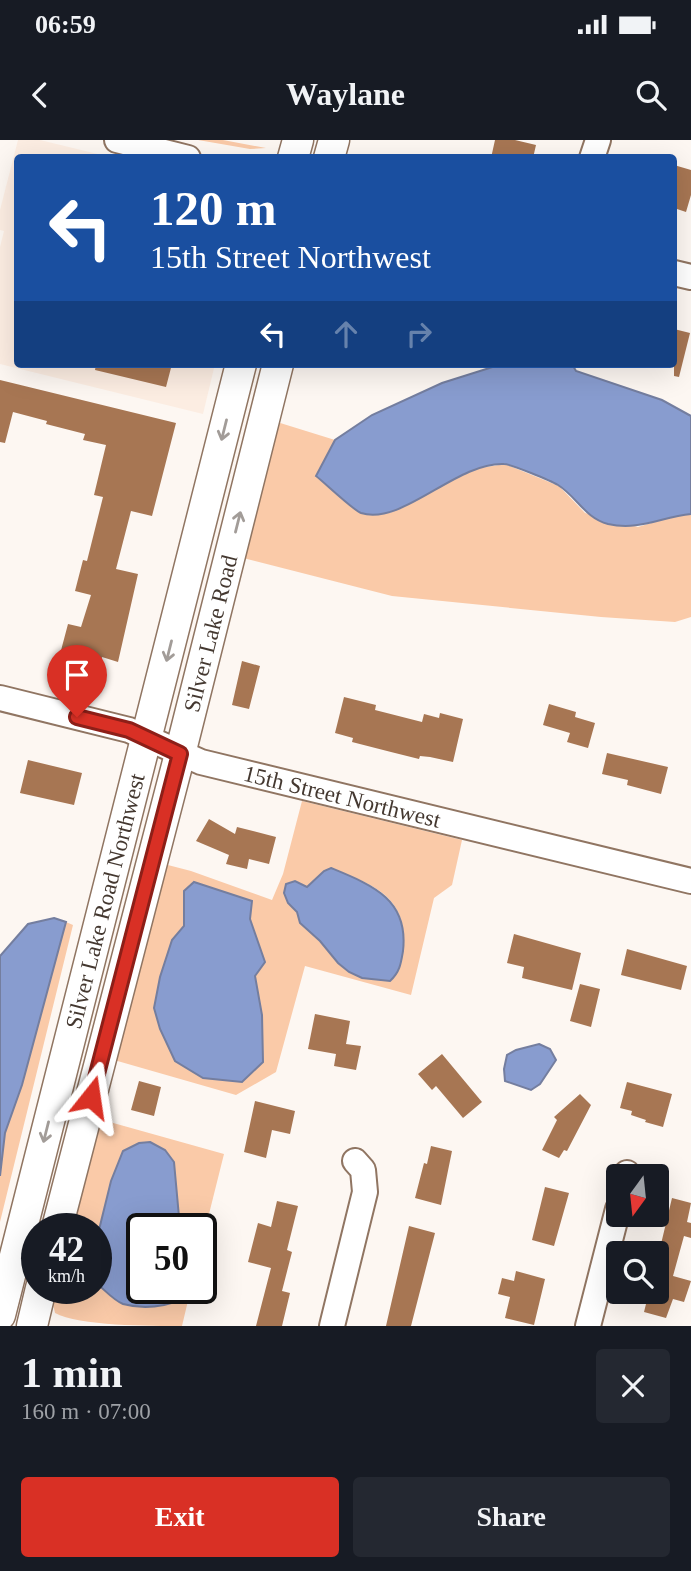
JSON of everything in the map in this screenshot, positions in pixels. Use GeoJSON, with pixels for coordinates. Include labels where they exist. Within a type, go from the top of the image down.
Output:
{"type":"FeatureCollection","features":[{"type":"Feature","properties":{"kind":"main road","name":"Silver Lake Road Northwest"},"geometry":{"type":"LineString","coordinates":[[0,1315],[240,368]]}},
{"type":"Feature","properties":{"kind":"main road","name":"Silver Lake Road"},"geometry":{"type":"LineString","coordinates":[[61,1213],[277,368]]}},
{"type":"Feature","properties":{"kind":"main road"},"geometry":{"type":"LineString","coordinates":[[35,1325],[38,1304]]}},
{"type":"Feature","properties":{"kind":"street"},"geometry":{"type":"LineString","coordinates":[[117,140],[172,154]]}},
{"type":"Feature","properties":{"kind":"street","name":"15th Street Northwest"},"geometry":{"type":"LineString","coordinates":[[0,698],[129,730],[201,762],[691,881]]}},
{"type":"Feature","properties":{"kind":"street"},"geometry":{"type":"LineString","coordinates":[[332,1326],[365,1192],[363,1170],[355,1161]]}},
{"type":"Feature","properties":{"kind":"street"},"geometry":{"type":"LineString","coordinates":[[588,1326],[613,1227]]}},
{"type":"Feature","properties":{"kind":"street"},"geometry":{"type":"LineString","coordinates":[[0,1315],[35,1325]]}},
{"type":"Feature","properties":{"kind":"shaded area"},"geometry":{"type":"Polygon","coordinates":[[[18,140],[40,140],[98,154],[14,154],[18,140]]]}},
{"type":"Feature","properties":{"kind":"shaded area"},"geometry":{"type":"Polygon","coordinates":[[[198,140],[223,140],[266,148],[250,149],[198,140]]]}},
{"type":"Feature","properties":{"kind":"shaded area"},"geometry":{"type":"Polygon","coordinates":[[[14,156],[14,367],[0,364],[0,247],[4,231],[0,230],[0,210],[14,156]]]}},
{"type":"Feature","properties":{"kind":"shaded area"},"geometry":{"type":"Polygon","coordinates":[[[16,368],[214,368],[203,414],[16,368]]]}},
{"type":"Feature","properties":{"kind":"shaded area"},"geometry":{"type":"Polygon","coordinates":[[[277,422],[335,440],[316,476],[335,491],[390,513],[449,480],[480,468],[505,464],[559,486],[585,513],[638,527],[674,516],[691,514],[691,617],[675,622],[601,617],[392,596],[243,558],[277,422]]]}},
{"type":"Feature","properties":{"kind":"shaded area"},"geometry":{"type":"Polygon","coordinates":[[[302,801],[462,840],[452,885],[434,898],[411,995],[305,966],[276,1072],[236,1095],[114,1060],[164,864],[272,900],[283,874],[302,801]],[[324,871],[307,888],[297,912],[300,923],[320,941],[338,963],[403,936],[399,914],[386,896],[356,879],[324,871]],[[184,891],[184,926],[172,940],[160,977],[160,1029],[175,1061],[203,1078],[256,989],[250,919],[252,901],[227,893],[184,891]]]}},
{"type":"Feature","properties":{"kind":"shaded area"},"geometry":{"type":"Polygon","coordinates":[[[66,922],[73,925],[0,1222],[0,1176],[5,1133],[22,1085],[66,922]]]}},
{"type":"Feature","properties":{"kind":"shaded area"},"geometry":{"type":"Polygon","coordinates":[[[99,1119],[224,1154],[209,1213],[179,1213],[174,1162],[139,1143],[123,1151],[111,1181],[103,1213],[74,1213],[99,1119]]]}},
{"type":"Feature","properties":{"kind":"shaded area"},"geometry":{"type":"Polygon","coordinates":[[[112,1294],[126,1301],[126,1304],[187,1304],[182,1326],[97,1323],[55,1313],[53,1304],[112,1304],[112,1294]]]}},
{"type":"Feature","properties":{"kind":"water"},"geometry":{"type":"Polygon","coordinates":[[[489,368],[574,368],[576,371],[662,400],[691,416],[691,514],[640,525],[608,524],[593,517],[558,485],[504,464],[486,466],[467,473],[412,503],[377,515],[361,513],[316,476],[335,440],[372,415],[442,383],[489,368]]]}},
{"type":"Feature","properties":{"kind":"water"},"geometry":{"type":"Polygon","coordinates":[[[331,868],[373,888],[394,906],[403,933],[403,951],[398,971],[390,981],[362,978],[349,972],[300,923],[297,912],[288,903],[284,893],[286,884],[295,881],[307,887],[331,868]]]}},
{"type":"Feature","properties":{"kind":"water"},"geometry":{"type":"Polygon","coordinates":[[[194,882],[252,901],[250,919],[265,962],[255,976],[262,1015],[263,1062],[242,1082],[203,1078],[175,1061],[160,1029],[154,1008],[160,977],[172,940],[184,926],[184,891],[194,882]]]}},
{"type":"Feature","properties":{"kind":"water"},"geometry":{"type":"Polygon","coordinates":[[[54,918],[66,922],[22,1085],[5,1133],[0,1176],[0,956],[28,924],[54,918]]]}},
{"type":"Feature","properties":{"kind":"water"},"geometry":{"type":"Polygon","coordinates":[[[539,1044],[550,1049],[556,1060],[540,1084],[531,1090],[505,1081],[507,1055],[539,1044]]]}},
{"type":"Feature","properties":{"kind":"water"},"geometry":{"type":"Polygon","coordinates":[[[150,1142],[165,1150],[174,1162],[179,1213],[126,1213],[126,1304],[165,1304],[138,1307],[123,1304],[112,1297],[112,1213],[103,1213],[111,1181],[123,1151],[139,1143],[150,1142]]]}},
{"type":"Feature","properties":{"kind":"building"},"geometry":{"type":"Polygon","coordinates":[[[495,140],[515,140],[536,145],[534,154],[492,154],[495,140]]]}},
{"type":"Feature","properties":{"kind":"building"},"geometry":{"type":"Polygon","coordinates":[[[677,166],[691,170],[691,195],[686,212],[677,209],[677,166]]]}},
{"type":"Feature","properties":{"kind":"building"},"geometry":{"type":"Polygon","coordinates":[[[677,330],[690,333],[679,377],[674,376],[674,368],[677,368],[677,330]]]}},
{"type":"Feature","properties":{"kind":"building"},"geometry":{"type":"Polygon","coordinates":[[[95,368],[171,368],[166,387],[95,368]]]}},
{"type":"Feature","properties":{"kind":"building"},"geometry":{"type":"Polygon","coordinates":[[[0,380],[176,423],[152,516],[131,511],[116,569],[138,574],[118,662],[102,657],[99,669],[59,658],[68,624],[81,627],[91,595],[75,591],[83,560],[87,561],[103,497],[94,495],[106,445],[83,440],[85,434],[13,412],[5,443],[0,442],[0,380]]]}},
{"type":"Feature","properties":{"kind":"building"},"geometry":{"type":"Polygon","coordinates":[[[242,661],[260,666],[249,709],[232,705],[242,661]]]}},
{"type":"Feature","properties":{"kind":"building"},"geometry":{"type":"Polygon","coordinates":[[[344,697],[376,705],[375,710],[422,722],[424,714],[439,718],[440,713],[463,719],[453,762],[420,756],[419,759],[352,742],[353,738],[335,733],[344,697]]]}},
{"type":"Feature","properties":{"kind":"building"},"geometry":{"type":"Polygon","coordinates":[[[549,704],[576,712],[575,717],[595,723],[588,748],[567,742],[570,733],[543,725],[549,704]]]}},
{"type":"Feature","properties":{"kind":"building"},"geometry":{"type":"Polygon","coordinates":[[[607,753],[668,767],[661,794],[627,785],[628,780],[602,774],[607,753]]]}},
{"type":"Feature","properties":{"kind":"building"},"geometry":{"type":"Polygon","coordinates":[[[28,760],[82,773],[74,805],[20,793],[28,760]]]}},
{"type":"Feature","properties":{"kind":"building"},"geometry":{"type":"Polygon","coordinates":[[[209,819],[235,834],[237,827],[276,837],[269,864],[249,859],[247,869],[226,864],[229,855],[196,841],[209,819]]]}},
{"type":"Feature","properties":{"kind":"building"},"geometry":{"type":"Polygon","coordinates":[[[514,934],[581,953],[572,990],[522,978],[524,967],[507,963],[514,934]]]}},
{"type":"Feature","properties":{"kind":"building"},"geometry":{"type":"Polygon","coordinates":[[[627,949],[687,966],[681,990],[621,975],[627,949]]]}},
{"type":"Feature","properties":{"kind":"building"},"geometry":{"type":"Polygon","coordinates":[[[580,984],[600,989],[591,1027],[570,1021],[580,984]]]}},
{"type":"Feature","properties":{"kind":"building"},"geometry":{"type":"Polygon","coordinates":[[[315,1014],[350,1021],[346,1044],[361,1046],[356,1070],[334,1066],[336,1054],[308,1049],[315,1014]]]}},
{"type":"Feature","properties":{"kind":"building"},"geometry":{"type":"Polygon","coordinates":[[[442,1054],[482,1102],[463,1118],[436,1086],[432,1090],[418,1074],[442,1054]]]}},
{"type":"Feature","properties":{"kind":"building"},"geometry":{"type":"Polygon","coordinates":[[[139,1081],[161,1087],[154,1116],[131,1110],[139,1081]]]}},
{"type":"Feature","properties":{"kind":"building"},"geometry":{"type":"Polygon","coordinates":[[[627,1082],[672,1094],[663,1127],[645,1122],[646,1120],[631,1115],[632,1111],[620,1108],[627,1082]]]}},
{"type":"Feature","properties":{"kind":"building"},"geometry":{"type":"Polygon","coordinates":[[[580,1094],[591,1105],[567,1151],[564,1150],[559,1158],[542,1150],[557,1120],[554,1117],[580,1094]]]}},
{"type":"Feature","properties":{"kind":"building"},"geometry":{"type":"Polygon","coordinates":[[[255,1101],[295,1111],[290,1134],[272,1130],[266,1158],[244,1152],[255,1101]]]}},
{"type":"Feature","properties":{"kind":"building"},"geometry":{"type":"Polygon","coordinates":[[[431,1146],[452,1151],[441,1205],[415,1198],[431,1146]]]}},
{"type":"Feature","properties":{"kind":"building"},"geometry":{"type":"Polygon","coordinates":[[[545,1187],[569,1193],[554,1246],[532,1240],[545,1187]]]}},
{"type":"Feature","properties":{"kind":"building"},"geometry":{"type":"Polygon","coordinates":[[[672,1198],[691,1203],[687,1222],[691,1223],[691,1238],[684,1236],[673,1276],[691,1281],[684,1302],[673,1299],[666,1318],[644,1312],[646,1304],[669,1304],[669,1241],[662,1241],[665,1227],[669,1227],[672,1198]]]}},
{"type":"Feature","properties":{"kind":"building"},"geometry":{"type":"Polygon","coordinates":[[[277,1201],[298,1206],[287,1250],[292,1252],[282,1291],[290,1293],[282,1326],[256,1326],[271,1268],[248,1262],[258,1223],[271,1227],[277,1201]]]}},
{"type":"Feature","properties":{"kind":"building"},"geometry":{"type":"Polygon","coordinates":[[[409,1226],[435,1233],[411,1326],[386,1326],[409,1226]]]}},
{"type":"Feature","properties":{"kind":"building"},"geometry":{"type":"Polygon","coordinates":[[[516,1271],[545,1279],[534,1325],[505,1318],[510,1297],[498,1294],[502,1278],[514,1281],[516,1271]]]}},
{"type":"Feature","properties":{"kind":"route"},"geometry":{"type":"LineString","coordinates":[[77,717],[129,730],[180,754],[91,1097]]}}]}
